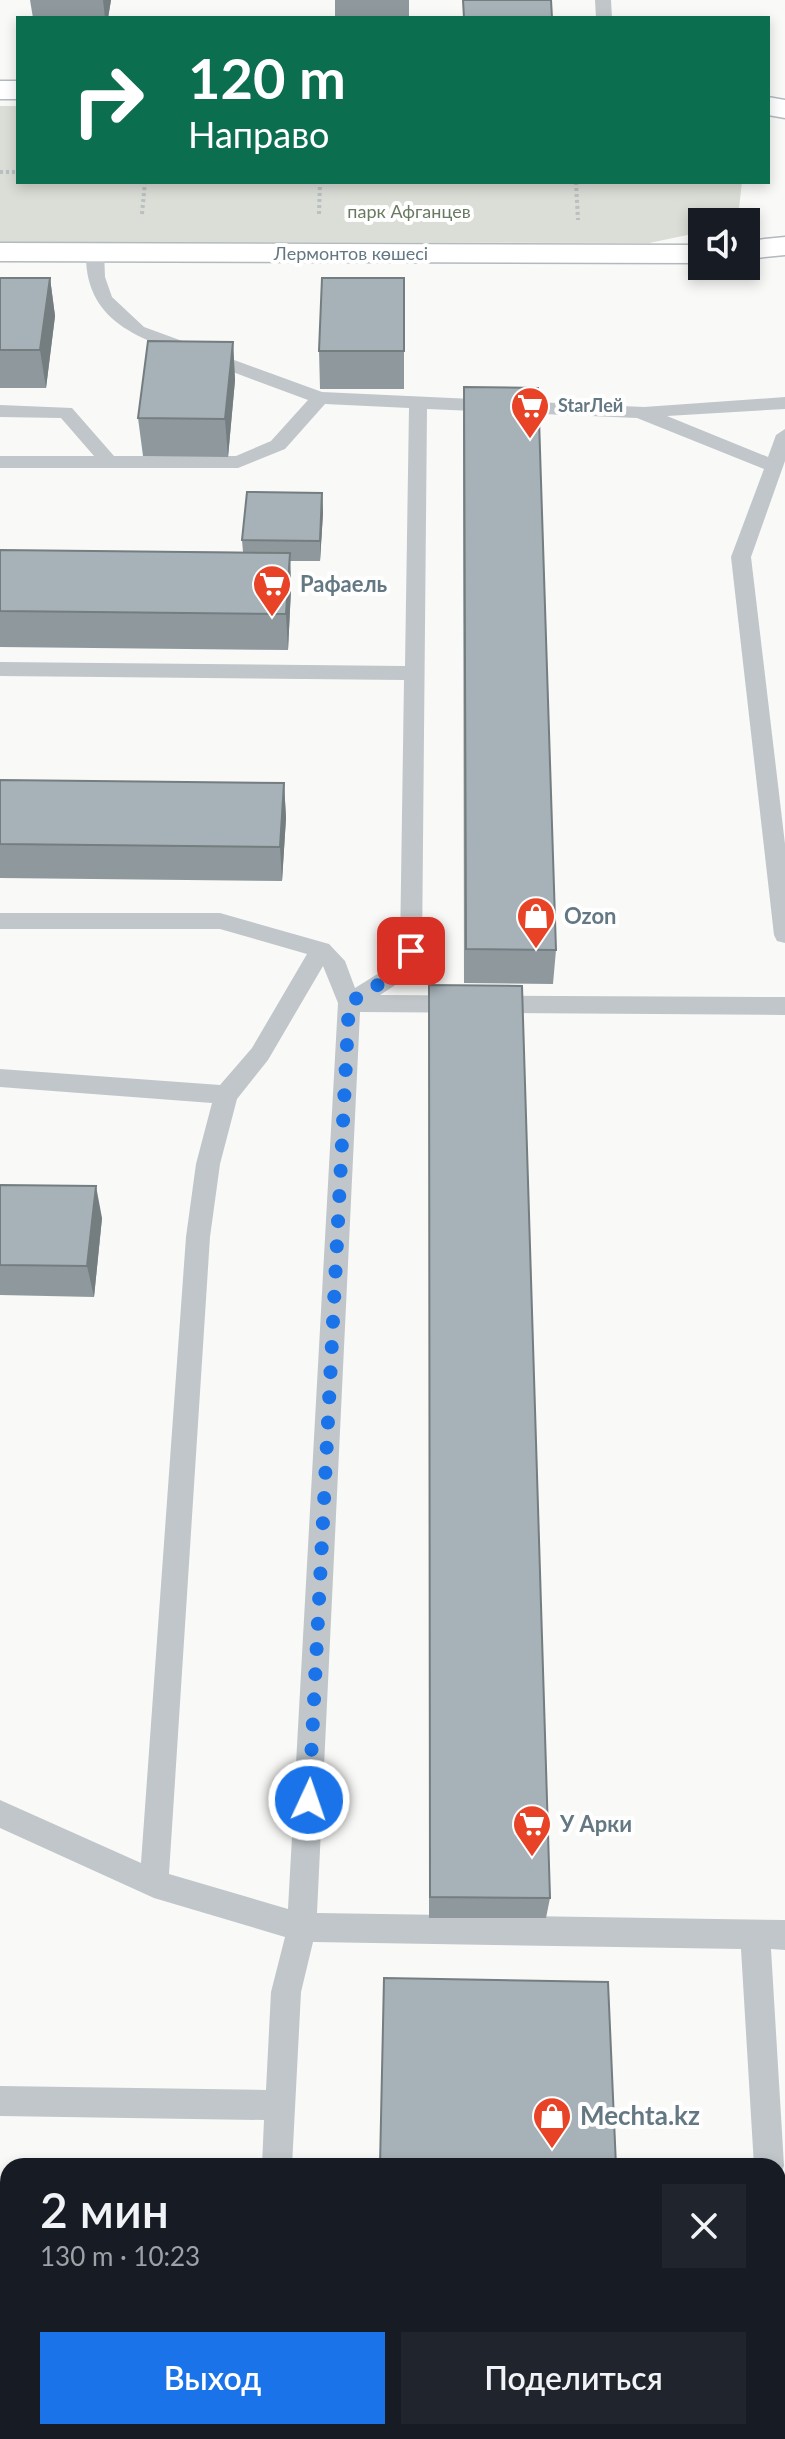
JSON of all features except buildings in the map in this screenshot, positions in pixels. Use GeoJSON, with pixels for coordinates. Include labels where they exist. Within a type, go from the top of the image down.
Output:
{"type":"FeatureCollection","features":[{"type":"Feature","properties":{"kind":"main road"},"geometry":{"type":"LineString","coordinates":[[760,249],[785,246]]}},
{"type":"Feature","properties":{"kind":"main road","name":"Лермонтов көшесі"},"geometry":{"type":"LineString","coordinates":[[0,252],[688,254]]}},
{"type":"Feature","properties":{"kind":"lane"},"geometry":{"type":"LineString","coordinates":[[95,252],[93,270],[101,296],[113,313],[138,331],[320,398],[640,412],[785,403]]}},
{"type":"Feature","properties":{"kind":"lane"},"geometry":{"type":"LineString","coordinates":[[0,462],[238,462],[278,445],[320,398]]}},
{"type":"Feature","properties":{"kind":"lane"},"geometry":{"type":"LineString","coordinates":[[349,1003],[392,976],[411,951],[418,403]]}},
{"type":"Feature","properties":{"kind":"lane"},"geometry":{"type":"LineString","coordinates":[[0,411],[66,412],[109,462]]}},
{"type":"Feature","properties":{"kind":"lane"},"geometry":{"type":"LineString","coordinates":[[640,412],[774,466]]}},
{"type":"Feature","properties":{"kind":"lane"},"geometry":{"type":"LineString","coordinates":[[785,435],[741,557],[785,935]]}},
{"type":"Feature","properties":{"kind":"lane"},"geometry":{"type":"LineString","coordinates":[[0,669],[414,673]]}},
{"type":"Feature","properties":{"kind":"lane"},"geometry":{"type":"LineString","coordinates":[[0,921],[220,921],[321,950],[337,967],[349,1003],[302,1927],[286,1992],[277,2158]]}},
{"type":"Feature","properties":{"kind":"lane"},"geometry":{"type":"LineString","coordinates":[[154,1884],[198,1237],[208,1164],[226,1095],[260,1054],[321,950]]}},
{"type":"Feature","properties":{"kind":"lane"},"geometry":{"type":"LineString","coordinates":[[349,1003],[785,1006]]}},
{"type":"Feature","properties":{"kind":"lane"},"geometry":{"type":"LineString","coordinates":[[0,1078],[226,1095]]}},
{"type":"Feature","properties":{"kind":"lane"},"geometry":{"type":"LineString","coordinates":[[0,1814],[154,1884],[302,1927],[785,1935]]}},
{"type":"Feature","properties":{"kind":"lane"},"geometry":{"type":"LineString","coordinates":[[755,1935],[769,2158]]}},
{"type":"Feature","properties":{"kind":"lane"},"geometry":{"type":"LineString","coordinates":[[0,2101],[280,2105]]}},
{"type":"Feature","properties":{"kind":"path"},"geometry":{"type":"LineString","coordinates":[[142,214],[145,184]]}},
{"type":"Feature","properties":{"kind":"path"},"geometry":{"type":"LineString","coordinates":[[319,214],[320,184]]}},
{"type":"Feature","properties":{"kind":"path"},"geometry":{"type":"LineString","coordinates":[[576,184],[578,233]]}},
{"type":"Feature","properties":{"kind":"green space","name":"парк Афганцев"},"geometry":{"type":"Polygon","coordinates":[[[0,106],[16,106],[16,184],[742,184],[739,208],[688,208],[688,235],[649,243],[0,242],[0,106]]]}},
{"type":"Feature","properties":{"kind":"place","name":"StarЛей"},"geometry":{"type":"Point","coordinates":[530,440]}},
{"type":"Feature","properties":{"kind":"place","name":"Рафаель"},"geometry":{"type":"Point","coordinates":[272,618]}},
{"type":"Feature","properties":{"kind":"place","name":"Ozon"},"geometry":{"type":"Point","coordinates":[536,950]}},
{"type":"Feature","properties":{"kind":"place","name":"У Арки"},"geometry":{"type":"Point","coordinates":[532,1858]}},
{"type":"Feature","properties":{"kind":"place","name":"Mechta.kz"},"geometry":{"type":"Point","coordinates":[552,2150]}},
{"type":"Feature","properties":{"kind":"route"},"geometry":{"type":"LineString","coordinates":[[309,1800],[349,1003],[392,976],[411,951]]}}]}
